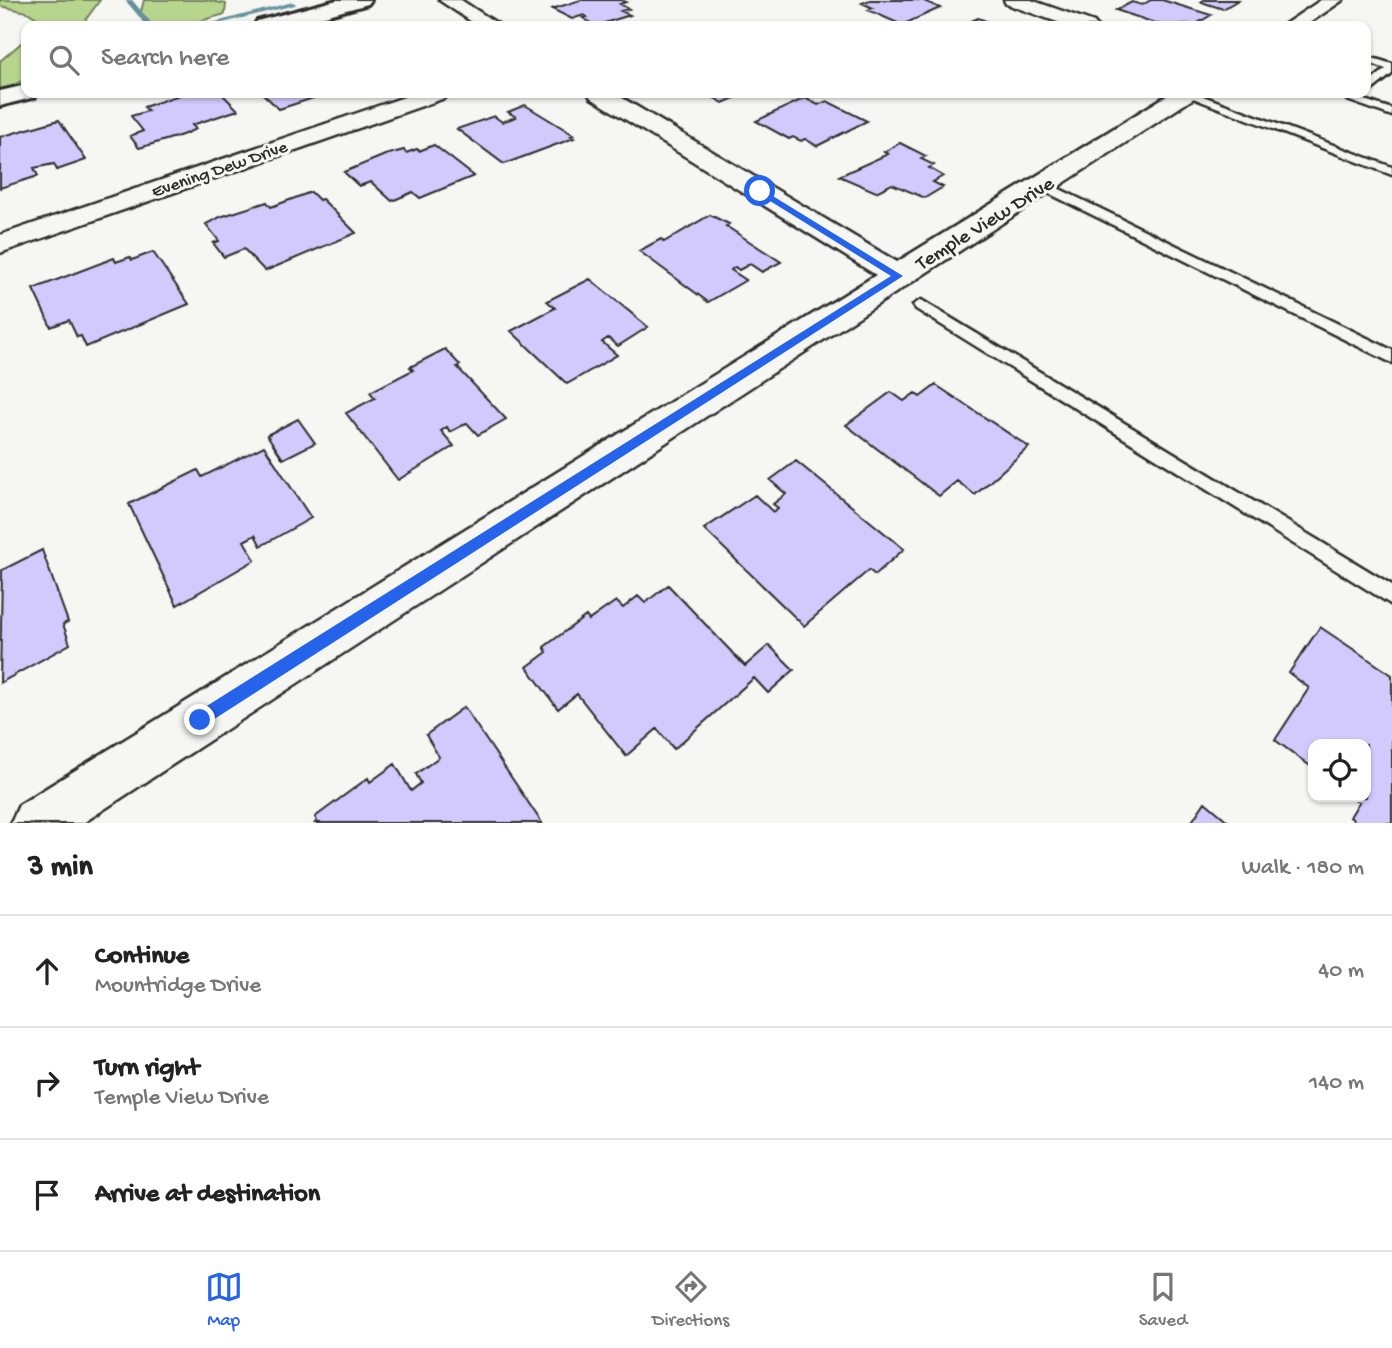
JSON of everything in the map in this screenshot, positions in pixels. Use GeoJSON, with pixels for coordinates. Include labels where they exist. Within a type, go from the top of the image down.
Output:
{"type":"FeatureCollection","features":[{"type":"Feature","properties":{"kind":"street"},"geometry":{"type":"LineString","coordinates":[[283,21],[360,0]]}},
{"type":"Feature","properties":{"kind":"street"},"geometry":{"type":"LineString","coordinates":[[448,0],[483,21]]}},
{"type":"Feature","properties":{"kind":"street"},"geometry":{"type":"LineString","coordinates":[[1013,0],[1073,21]]}},
{"type":"Feature","properties":{"kind":"street"},"geometry":{"type":"LineString","coordinates":[[1301,21],[1334,0]]}},
{"type":"Feature","properties":{"kind":"street"},"geometry":{"type":"LineString","coordinates":[[0,99],[21,93]]}},
{"type":"Feature","properties":{"kind":"street","name":"Evening Dew Drive"},"geometry":{"type":"LineString","coordinates":[[0,244],[423,98]]}},
{"type":"Feature","properties":{"kind":"street"},"geometry":{"type":"LineString","coordinates":[[607,98],[898,276]]}},
{"type":"Feature","properties":{"kind":"street","name":"Temple View Drive"},"geometry":{"type":"LineString","coordinates":[[37,823],[1178,98]]}},
{"type":"Feature","properties":{"kind":"lane"},"geometry":{"type":"LineString","coordinates":[[1371,61],[1392,68]]}},
{"type":"Feature","properties":{"kind":"lane"},"geometry":{"type":"LineString","coordinates":[[1371,85],[1392,68]]}},
{"type":"Feature","properties":{"kind":"lane"},"geometry":{"type":"LineString","coordinates":[[1199,98],[1392,171]]}},
{"type":"Feature","properties":{"kind":"lane"},"geometry":{"type":"LineString","coordinates":[[1355,98],[1353,100],[1392,113]]}},
{"type":"Feature","properties":{"kind":"lane"},"geometry":{"type":"LineString","coordinates":[[1043,186],[1392,357]]}},
{"type":"Feature","properties":{"kind":"lane"},"geometry":{"type":"LineString","coordinates":[[921,305],[1392,596]]}},
{"type":"Feature","properties":{"kind":"green space"},"geometry":{"type":"Polygon","coordinates":[[[0,0],[100,0],[85,21],[42,21],[27,12],[0,6],[0,0]]]}},
{"type":"Feature","properties":{"kind":"green space"},"geometry":{"type":"Polygon","coordinates":[[[144,0],[207,0],[226,4],[225,14],[200,21],[143,21],[140,15],[144,0]]]}},
{"type":"Feature","properties":{"kind":"green space"},"geometry":{"type":"Polygon","coordinates":[[[21,43],[21,81],[0,90],[0,61],[21,43]]]}},
{"type":"Feature","properties":{"kind":"building"},"geometry":{"type":"Polygon","coordinates":[[[581,0],[621,0],[626,2],[620,4],[629,9],[621,11],[630,15],[611,21],[588,21],[583,18],[587,17],[584,15],[572,19],[552,9],[581,0]]]}},
{"type":"Feature","properties":{"kind":"building"},"geometry":{"type":"Polygon","coordinates":[[[870,0],[922,0],[940,8],[911,21],[893,21],[868,10],[873,8],[862,3],[870,0]]]}},
{"type":"Feature","properties":{"kind":"building"},"geometry":{"type":"Polygon","coordinates":[[[1151,0],[1162,0],[1211,15],[1201,21],[1149,21],[1116,10],[1132,2],[1142,5],[1151,0]]]}},
{"type":"Feature","properties":{"kind":"building"},"geometry":{"type":"Polygon","coordinates":[[[1238,0],[1223,9],[1201,2],[1238,0]]]}},
{"type":"Feature","properties":{"kind":"building"},"geometry":{"type":"Polygon","coordinates":[[[170,98],[226,98],[238,110],[192,125],[196,129],[182,135],[139,148],[130,136],[143,131],[131,116],[148,111],[144,107],[170,98]]]}},
{"type":"Feature","properties":{"kind":"building"},"geometry":{"type":"Polygon","coordinates":[[[267,98],[314,98],[279,109],[267,98]]]}},
{"type":"Feature","properties":{"kind":"building"},"geometry":{"type":"Polygon","coordinates":[[[714,98],[734,98],[723,103],[714,98]]]}},
{"type":"Feature","properties":{"kind":"building"},"geometry":{"type":"Polygon","coordinates":[[[805,98],[818,105],[827,101],[867,121],[817,146],[805,139],[789,139],[756,121],[805,98]]]}},
{"type":"Feature","properties":{"kind":"building"},"geometry":{"type":"Polygon","coordinates":[[[525,105],[574,135],[571,136],[574,138],[504,164],[457,129],[494,116],[502,122],[516,117],[508,112],[525,105]]]}},
{"type":"Feature","properties":{"kind":"building"},"geometry":{"type":"Polygon","coordinates":[[[59,120],[86,160],[57,170],[54,164],[34,168],[38,176],[0,188],[0,137],[59,120]]]}},
{"type":"Feature","properties":{"kind":"building"},"geometry":{"type":"Polygon","coordinates":[[[900,143],[926,156],[921,159],[934,165],[929,168],[943,176],[933,182],[943,187],[925,198],[892,184],[876,192],[839,176],[888,154],[884,152],[900,143]]]}},
{"type":"Feature","properties":{"kind":"building"},"geometry":{"type":"Polygon","coordinates":[[[434,145],[474,176],[420,198],[413,192],[392,201],[371,182],[359,186],[344,172],[385,155],[404,150],[406,153],[417,149],[419,151],[434,145]]]}},
{"type":"Feature","properties":{"kind":"building"},"geometry":{"type":"Polygon","coordinates":[[[311,192],[319,200],[322,199],[356,233],[265,271],[244,249],[224,257],[213,243],[219,241],[206,224],[267,202],[271,207],[311,192]]]}},
{"type":"Feature","properties":{"kind":"building"},"geometry":{"type":"Polygon","coordinates":[[[710,215],[729,224],[726,226],[781,262],[762,272],[750,264],[739,270],[735,267],[731,270],[746,280],[708,302],[639,251],[661,239],[664,242],[710,215]]]}},
{"type":"Feature","properties":{"kind":"building"},"geometry":{"type":"Polygon","coordinates":[[[153,252],[189,304],[86,347],[81,336],[77,337],[69,320],[51,327],[33,289],[114,258],[116,262],[130,257],[132,260],[153,252]]]}},
{"type":"Feature","properties":{"kind":"building"},"geometry":{"type":"Polygon","coordinates":[[[590,279],[648,327],[618,346],[608,338],[602,342],[617,355],[567,384],[511,331],[555,308],[547,301],[590,279]]]}},
{"type":"Feature","properties":{"kind":"building"},"geometry":{"type":"Polygon","coordinates":[[[445,349],[460,365],[457,367],[506,419],[478,435],[467,423],[450,432],[447,427],[441,431],[454,446],[398,480],[346,413],[375,398],[370,392],[413,370],[410,367],[445,349]]]}},
{"type":"Feature","properties":{"kind":"building"},"geometry":{"type":"Polygon","coordinates":[[[936,385],[1029,447],[975,495],[957,481],[939,496],[846,425],[891,392],[904,401],[915,393],[920,397],[936,385]]]}},
{"type":"Feature","properties":{"kind":"building"},"geometry":{"type":"Polygon","coordinates":[[[298,419],[315,443],[283,459],[267,435],[298,419]]]}},
{"type":"Feature","properties":{"kind":"building"},"geometry":{"type":"Polygon","coordinates":[[[264,446],[311,518],[261,546],[255,535],[244,541],[255,560],[177,605],[129,504],[198,470],[202,477],[264,446]]]}},
{"type":"Feature","properties":{"kind":"building"},"geometry":{"type":"Polygon","coordinates":[[[796,461],[904,549],[875,575],[869,570],[804,626],[704,529],[755,495],[773,512],[778,508],[773,504],[786,494],[770,480],[796,461]]]}},
{"type":"Feature","properties":{"kind":"building"},"geometry":{"type":"Polygon","coordinates":[[[42,550],[68,622],[63,624],[70,644],[0,683],[2,570],[42,550]]]}},
{"type":"Feature","properties":{"kind":"building"},"geometry":{"type":"Polygon","coordinates":[[[668,585],[745,666],[769,645],[794,670],[768,693],[754,678],[674,749],[657,729],[626,756],[577,694],[558,709],[527,667],[547,652],[544,647],[586,616],[589,620],[616,601],[623,608],[638,596],[645,603],[668,585]]]}},
{"type":"Feature","properties":{"kind":"building"},"geometry":{"type":"Polygon","coordinates":[[[1320,627],[1392,675],[1392,823],[1357,823],[1350,817],[1359,802],[1371,802],[1371,739],[1308,739],[1308,764],[1275,740],[1309,688],[1289,673],[1320,627]]]}},
{"type":"Feature","properties":{"kind":"building"},"geometry":{"type":"Polygon","coordinates":[[[464,707],[542,823],[315,823],[315,817],[368,778],[370,782],[395,764],[411,791],[421,783],[416,774],[439,757],[426,735],[464,707]]]}},
{"type":"Feature","properties":{"kind":"building"},"geometry":{"type":"Polygon","coordinates":[[[1205,802],[1230,823],[1191,823],[1205,802]]]}},
{"type":"Feature","properties":{"kind":"waterway"},"geometry":{"type":"LineString","coordinates":[[128,0],[147,21]]}},
{"type":"Feature","properties":{"kind":"waterway"},"geometry":{"type":"LineString","coordinates":[[223,21],[293,4]]}},
{"type":"Feature","properties":{"kind":"route"},"geometry":{"type":"LineString","coordinates":[[200,720],[898,276],[760,191]]}}]}
